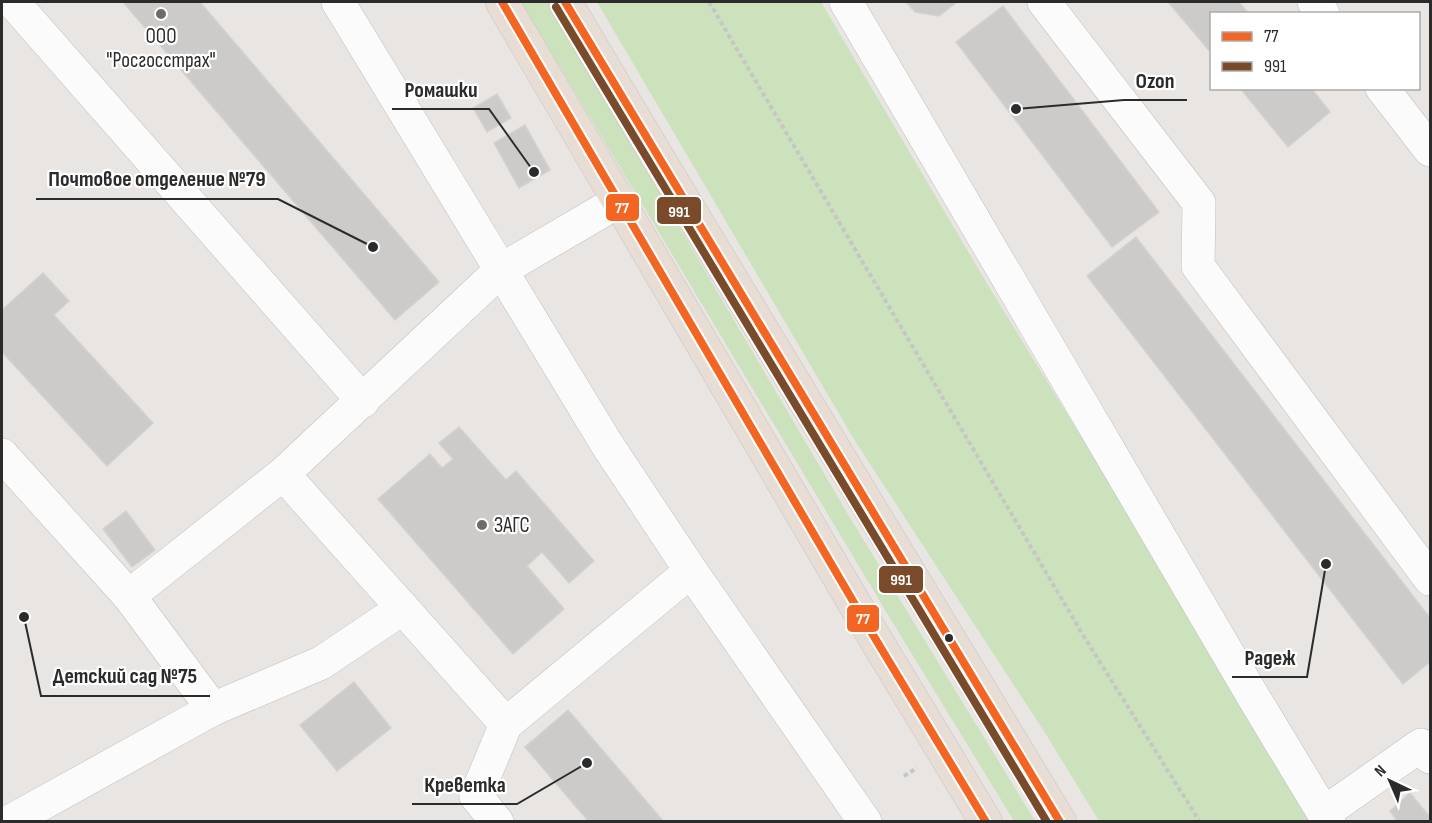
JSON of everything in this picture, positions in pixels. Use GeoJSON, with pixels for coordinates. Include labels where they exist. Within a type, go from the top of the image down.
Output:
{"type":"FeatureCollection","features":[{"type":"Feature","properties":{"kind":"highway"},"geometry":{"type":"LineString","coordinates":[[502,2],[861,615],[986,822]]}},
{"type":"Feature","properties":{"kind":"highway"},"geometry":{"type":"LineString","coordinates":[[566,2],[1060,822]]}},
{"type":"Feature","properties":{"kind":"street"},"geometry":{"type":"LineString","coordinates":[[13,2],[363,401]]}},
{"type":"Feature","properties":{"kind":"street"},"geometry":{"type":"LineString","coordinates":[[338,2],[608,446],[691,572],[865,822]]}},
{"type":"Feature","properties":{"kind":"street"},"geometry":{"type":"LineString","coordinates":[[846,2],[1326,817],[1427,746]]}},
{"type":"Feature","properties":{"kind":"street"},"geometry":{"type":"LineString","coordinates":[[1044,2],[1198,203],[1198,266],[1431,579]]}},
{"type":"Feature","properties":{"kind":"street"},"geometry":{"type":"LineString","coordinates":[[1384,90],[1431,150]]}},
{"type":"Feature","properties":{"kind":"street"},"geometry":{"type":"LineString","coordinates":[[129,596],[283,474],[501,270],[619,201]]}},
{"type":"Feature","properties":{"kind":"street"},"geometry":{"type":"LineString","coordinates":[[2,455],[129,596],[213,709]]}},
{"type":"Feature","properties":{"kind":"street"},"geometry":{"type":"LineString","coordinates":[[283,474],[506,724]]}},
{"type":"Feature","properties":{"kind":"street"},"geometry":{"type":"LineString","coordinates":[[497,822],[476,796],[506,724],[691,572]]}},
{"type":"Feature","properties":{"kind":"street"},"geometry":{"type":"LineString","coordinates":[[9,822],[213,709],[321,663],[403,608]]}},
{"type":"Feature","properties":{"kind":"path"},"geometry":{"type":"LineString","coordinates":[[709,2],[1077,625],[1200,822]]}},
{"type":"Feature","properties":{"kind":"green space"},"geometry":{"type":"Polygon","coordinates":[[[521,2],[547,2],[849,516],[1035,821],[1014,821],[521,2]]]}},
{"type":"Feature","properties":{"kind":"green space"},"geometry":{"type":"Polygon","coordinates":[[[597,2],[821,2],[989,287],[1149,547],[1309,821],[1099,821],[1047,736],[855,441],[597,2]]]}},
{"type":"Feature","properties":{"kind":"building"},"geometry":{"type":"Polygon","coordinates":[[[123,2],[200,2],[439,282],[395,320],[123,2]]]}},
{"type":"Feature","properties":{"kind":"building"},"geometry":{"type":"Polygon","coordinates":[[[906,2],[957,2],[939,16],[915,12],[906,2]]]}},
{"type":"Feature","properties":{"kind":"building"},"geometry":{"type":"Polygon","coordinates":[[[1168,2],[1239,2],[1247,12],[1210,12],[1210,52],[1168,2]]]}},
{"type":"Feature","properties":{"kind":"building"},"geometry":{"type":"Polygon","coordinates":[[[1003,6],[1159,212],[1112,247],[956,42],[1003,6]]]}},
{"type":"Feature","properties":{"kind":"building"},"geometry":{"type":"Polygon","coordinates":[[[1242,90],[1313,90],[1330,112],[1288,147],[1242,90]]]}},
{"type":"Feature","properties":{"kind":"building"},"geometry":{"type":"Polygon","coordinates":[[[497,94],[511,118],[487,132],[473,108],[497,94]]]}},
{"type":"Feature","properties":{"kind":"building"},"geometry":{"type":"Polygon","coordinates":[[[525,125],[550,170],[519,188],[494,143],[525,125]]]}},
{"type":"Feature","properties":{"kind":"building"},"geometry":{"type":"Polygon","coordinates":[[[1136,237],[1430,618],[1430,662],[1403,684],[1087,276],[1136,237]]]}},
{"type":"Feature","properties":{"kind":"building"},"geometry":{"type":"Polygon","coordinates":[[[43,273],[69,301],[54,315],[153,423],[107,466],[2,352],[2,310],[43,273]]]}},
{"type":"Feature","properties":{"kind":"building","name":"ЗАГС"},"geometry":{"type":"Polygon","coordinates":[[[459,427],[506,480],[516,471],[594,561],[569,583],[542,552],[527,566],[564,609],[513,654],[378,499],[430,454],[442,468],[453,459],[439,443],[459,427]]]}},
{"type":"Feature","properties":{"kind":"building"},"geometry":{"type":"Polygon","coordinates":[[[126,511],[155,550],[132,567],[103,529],[126,511]]]}},
{"type":"Feature","properties":{"kind":"building"},"geometry":{"type":"Polygon","coordinates":[[[354,682],[391,728],[337,771],[300,725],[354,682]]]}},
{"type":"Feature","properties":{"kind":"building"},"geometry":{"type":"Polygon","coordinates":[[[568,710],[664,822],[589,822],[525,747],[568,710]]]}},
{"type":"Feature","properties":{"kind":"building"},"geometry":{"type":"Polygon","coordinates":[[[1410,793],[1430,817],[1430,822],[1398,822],[1390,811],[1410,793]]]}},
{"type":"Feature","properties":{"kind":"transit line","name":"77"},"geometry":{"type":"LineString","coordinates":[[502,2],[867,625],[986,822]]}},
{"type":"Feature","properties":{"kind":"transit line","name":"77"},"geometry":{"type":"LineString","coordinates":[[565,2],[1060,822]]}},
{"type":"Feature","properties":{"kind":"transit line","name":"991"},"geometry":{"type":"LineString","coordinates":[[556,7],[1047,822]]}},
{"type":"Feature","properties":{"kind":"place","name":"ООО \"Росгосстрах\""},"geometry":{"type":"Point","coordinates":[161,14]}},
{"type":"Feature","properties":{"kind":"place","name":"Ozon"},"geometry":{"type":"Point","coordinates":[1016,109]}},
{"type":"Feature","properties":{"kind":"place","name":"Ромашки"},"geometry":{"type":"Point","coordinates":[534,172]}},
{"type":"Feature","properties":{"kind":"place","name":"Почтовое отделение №79"},"geometry":{"type":"Point","coordinates":[373,247]}},
{"type":"Feature","properties":{"kind":"place","name":"ЗАГС"},"geometry":{"type":"Point","coordinates":[482,525]}},
{"type":"Feature","properties":{"kind":"place","name":"Радеж"},"geometry":{"type":"Point","coordinates":[1326,564]}},
{"type":"Feature","properties":{"kind":"place","name":"Детский сад №75"},"geometry":{"type":"Point","coordinates":[24,617]}},
{"type":"Feature","properties":{"kind":"place","name":"Креветка"},"geometry":{"type":"Point","coordinates":[587,763]}}]}
